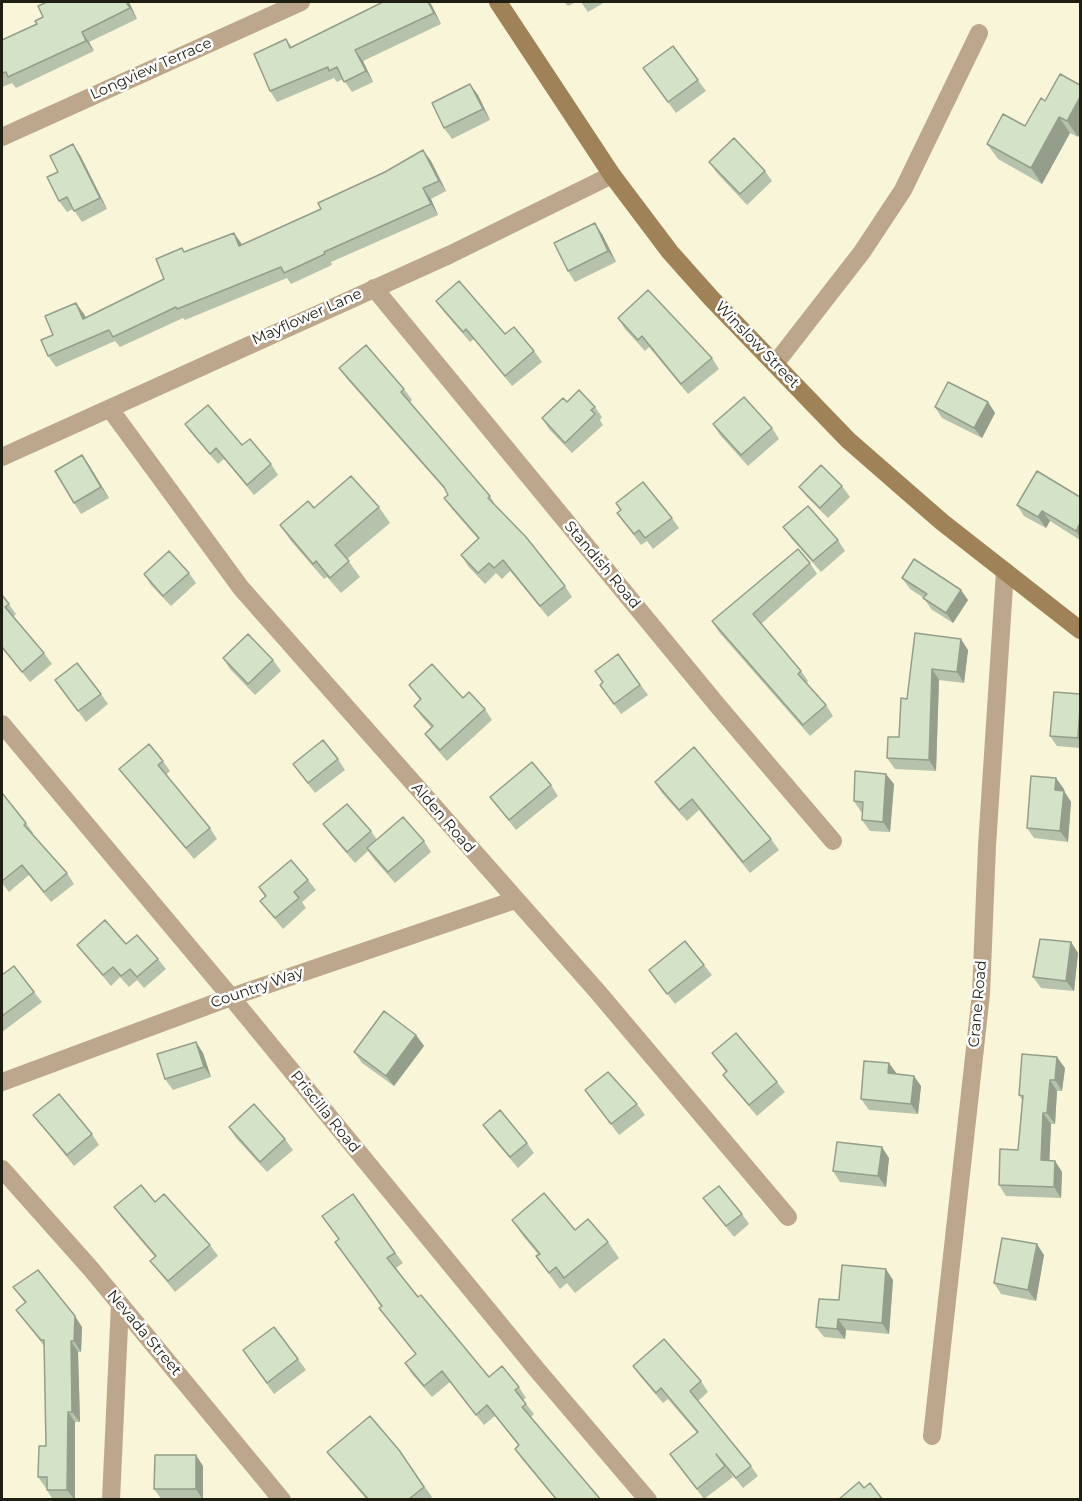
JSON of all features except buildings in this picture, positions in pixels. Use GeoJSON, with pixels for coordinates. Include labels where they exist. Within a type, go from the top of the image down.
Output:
{"type":"FeatureCollection","features":[{"type":"Feature","properties":{"kind":"street","name":"Longview Terrace"},"geometry":{"type":"LineString","coordinates":[[2,137],[301,2]]}},
{"type":"Feature","properties":{"kind":"street","name":"Winslow Street"},"geometry":{"type":"LineString","coordinates":[[498,2],[612,175],[670,252],[848,440],[942,522],[1080,630]]}},
{"type":"Feature","properties":{"kind":"street"},"geometry":{"type":"LineString","coordinates":[[775,364],[862,252],[903,190],[979,33]]}},
{"type":"Feature","properties":{"kind":"street","name":"Mayflower Lane"},"geometry":{"type":"LineString","coordinates":[[2,457],[449,255],[612,175]]}},
{"type":"Feature","properties":{"kind":"street","name":"Standish Road"},"geometry":{"type":"LineString","coordinates":[[374,288],[718,706],[833,841]]}},
{"type":"Feature","properties":{"kind":"street","name":"Alden Road"},"geometry":{"type":"LineString","coordinates":[[110,409],[241,588],[597,991],[788,1217]]}},
{"type":"Feature","properties":{"kind":"street","name":"Crane Road"},"geometry":{"type":"LineString","coordinates":[[932,1436],[981,994],[987,846],[1005,571]]}},
{"type":"Feature","properties":{"kind":"street","name":"Priscilla Road"},"geometry":{"type":"LineString","coordinates":[[2,724],[648,1500]]}},
{"type":"Feature","properties":{"kind":"street","name":"Country Way"},"geometry":{"type":"LineString","coordinates":[[2,1082],[231,997],[515,900]]}},
{"type":"Feature","properties":{"kind":"street","name":"Nevada Street"},"geometry":{"type":"LineString","coordinates":[[2,1169],[120,1304],[282,1500]]}},
{"type":"Feature","properties":{"kind":"street"},"geometry":{"type":"LineString","coordinates":[[111,1500],[120,1304]]}}]}
